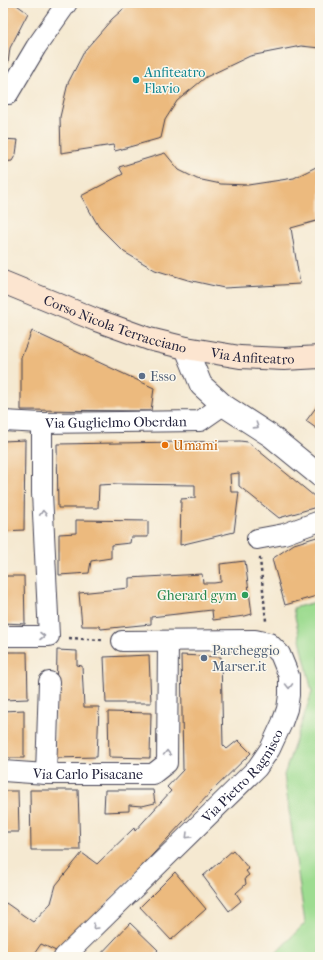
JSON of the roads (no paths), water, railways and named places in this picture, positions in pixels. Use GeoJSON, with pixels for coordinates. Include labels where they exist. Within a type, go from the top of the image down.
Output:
{"type":"FeatureCollection","features":[{"type":"Feature","properties":{"kind":"main road","name":"Corso Nicola Terracciano"},"geometry":{"type":"LineString","coordinates":[[3,282],[96,320],[149,339],[186,348]]}},
{"type":"Feature","properties":{"kind":"main road","name":"Via Anfiteatro"},"geometry":{"type":"LineString","coordinates":[[186,348],[240,357],[284,359],[320,357]]}},
{"type":"Feature","properties":{"kind":"street"},"geometry":{"type":"LineString","coordinates":[[3,93],[8,94],[36,47],[67,3]]}},
{"type":"Feature","properties":{"kind":"street","name":"Corso Nicola Terracciano"},"geometry":{"type":"LineString","coordinates":[[186,348],[201,385],[223,405],[271,436],[320,476]]}},
{"type":"Feature","properties":{"kind":"street","name":"Via Guglielmo Oberdan"},"geometry":{"type":"LineString","coordinates":[[3,421],[42,423],[200,421],[223,405]]}},
{"type":"Feature","properties":{"kind":"street"},"geometry":{"type":"LineString","coordinates":[[3,636],[49,636],[42,493],[42,423]]}},
{"type":"Feature","properties":{"kind":"street"},"geometry":{"type":"LineString","coordinates":[[262,547],[284,534],[320,521]]}},
{"type":"Feature","properties":{"kind":"street","name":"Via Pietro Ragnisco"},"geometry":{"type":"LineString","coordinates":[[64,957],[257,768],[270,749],[287,709],[289,676],[280,654],[269,643],[255,640],[168,641]]}},
{"type":"Feature","properties":{"kind":"street"},"geometry":{"type":"LineString","coordinates":[[122,641],[168,641]]}},
{"type":"Feature","properties":{"kind":"street","name":"Via Carlo Pisacane"},"geometry":{"type":"LineString","coordinates":[[3,771],[46,774],[153,774],[167,763],[168,641]]}},
{"type":"Feature","properties":{"kind":"street"},"geometry":{"type":"LineString","coordinates":[[46,774],[48,682]]}},
{"type":"Feature","properties":{"kind":"place","name":"Anfiteatro Flavio"},"geometry":{"type":"Point","coordinates":[136,80]}},
{"type":"Feature","properties":{"kind":"place","name":"Esso"},"geometry":{"type":"Point","coordinates":[142,376]}},
{"type":"Feature","properties":{"kind":"place","name":"Umami"},"geometry":{"type":"Point","coordinates":[165,445]}},
{"type":"Feature","properties":{"kind":"place","name":"Gherard gym"},"geometry":{"type":"Point","coordinates":[245,595]}},
{"type":"Feature","properties":{"kind":"place","name":"Parcheggio Marser.it"},"geometry":{"type":"Point","coordinates":[204,658]}}]}
